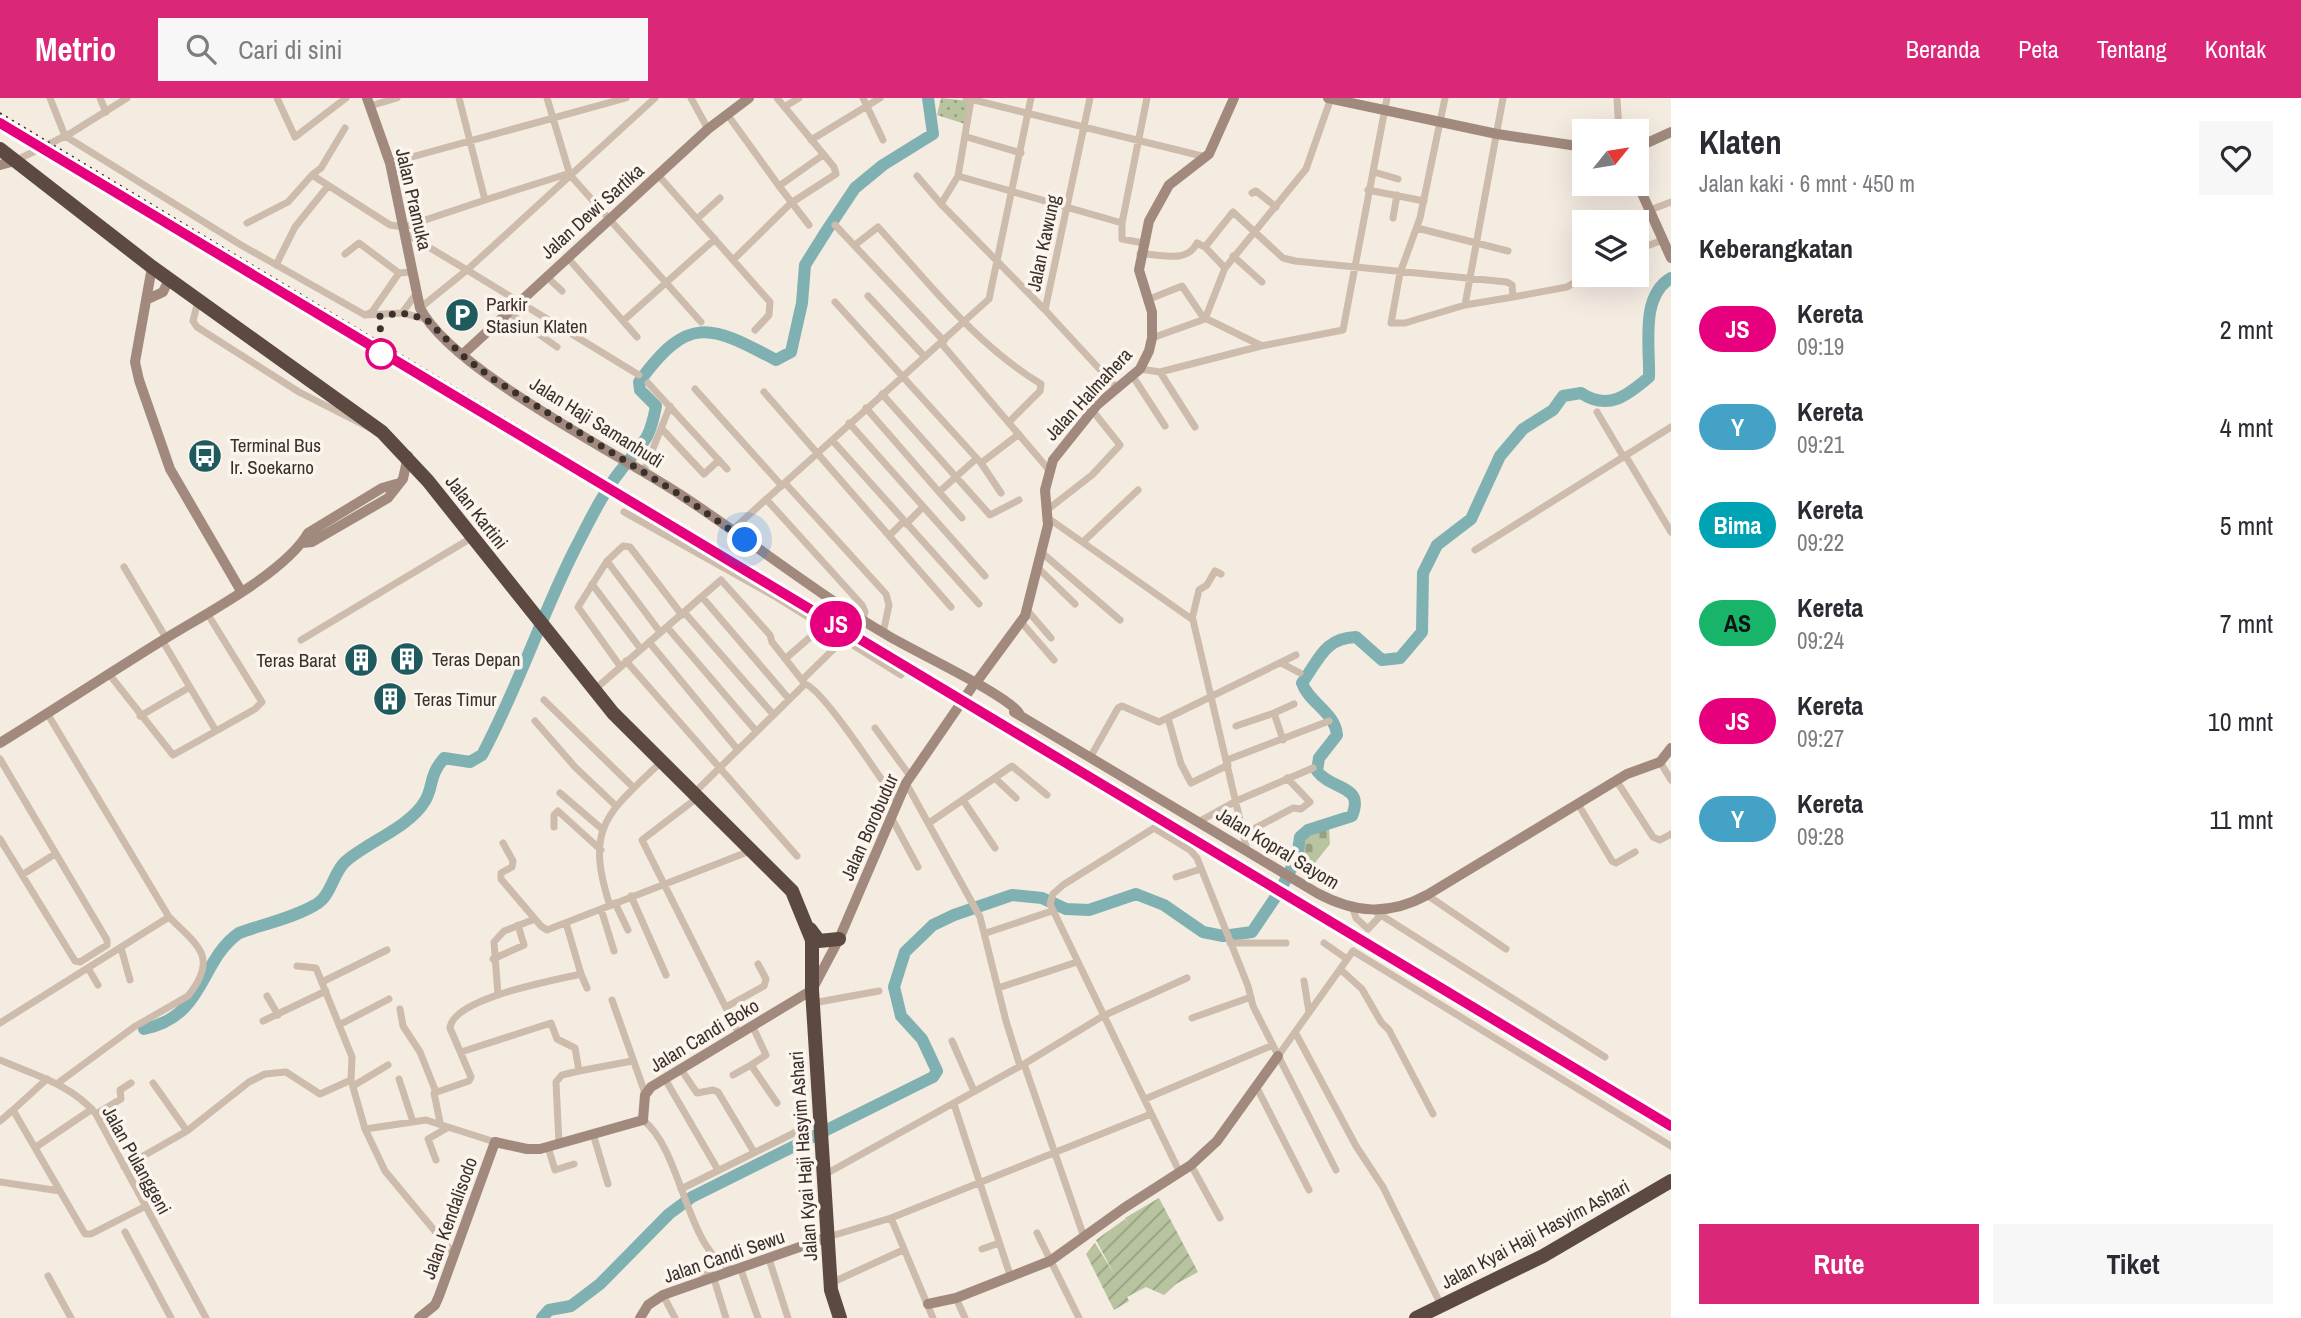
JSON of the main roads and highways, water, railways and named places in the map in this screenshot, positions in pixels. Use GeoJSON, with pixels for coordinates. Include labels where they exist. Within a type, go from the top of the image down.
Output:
{"type":"FeatureCollection","features":[{"type":"Feature","properties":{"kind":"highway","name":"Jalan Kartini"},"geometry":{"type":"LineString","coordinates":[[0,149],[152,267],[382,432],[408,456],[593,691],[788,888],[812,940],[812,997]]}},
{"type":"Feature","properties":{"kind":"highway"},"geometry":{"type":"LineString","coordinates":[[807,925],[819,941],[839,939]]}},
{"type":"Feature","properties":{"kind":"highway","name":"Jalan Kyai Haji Hasyim Ashari"},"geometry":{"type":"LineString","coordinates":[[812,997],[831,1283],[834,1307],[840,1318]]}},
{"type":"Feature","properties":{"kind":"highway","name":"Jalan Kyai Haji Hasyim Ashari"},"geometry":{"type":"LineString","coordinates":[[1416,1318],[1543,1256],[1671,1181]]}},
{"type":"Feature","properties":{"kind":"waterway"},"geometry":{"type":"LineString","coordinates":[[144,1029],[164,1022],[191,1000],[216,958],[239,933],[297,914],[320,901],[345,862],[418,811],[428,796],[436,771],[444,758],[470,762],[482,755],[585,529],[608,489],[647,436],[656,406],[640,390],[639,382],[672,345],[686,336],[701,332],[716,333],[733,339],[776,360],[791,352],[802,303],[805,265],[855,188],[883,165],[933,134],[928,98]]}},
{"type":"Feature","properties":{"kind":"waterway"},"geometry":{"type":"LineString","coordinates":[[1284,883],[1297,857],[1300,837],[1308,830],[1352,816],[1355,806],[1351,793],[1317,771],[1319,758],[1337,735],[1332,720],[1302,683],[1323,652],[1336,641],[1345,638],[1356,637],[1382,660],[1400,658],[1422,632],[1423,573],[1437,545],[1471,519],[1500,456],[1523,429],[1553,410],[1563,396],[1581,393],[1600,401],[1609,401],[1625,395],[1649,377],[1648,336],[1651,309],[1661,286],[1671,278]]}},
{"type":"Feature","properties":{"kind":"waterway"},"geometry":{"type":"LineString","coordinates":[[542,1318],[549,1310],[571,1306],[600,1284],[669,1214],[692,1197],[933,1077],[937,1071],[922,1039],[901,1016],[894,987],[905,952],[933,925],[1012,895],[1042,898],[1066,909],[1089,910],[1136,894],[1164,905],[1203,932],[1223,936],[1252,932],[1277,895]]}},
{"type":"Feature","properties":{"kind":"railway"},"geometry":{"type":"LineString","coordinates":[[0,113],[1671,1122]]}},
{"type":"Feature","properties":{"kind":"train","name":"JS"},"geometry":{"type":"LineString","coordinates":[[0,123],[1671,1126]]}},
{"type":"Feature","properties":{"kind":"place","name":"Parkir Stasiun Klaten"},"geometry":{"type":"Point","coordinates":[462,315]}},
{"type":"Feature","properties":{"kind":"place","name":"Terminal Bus Ir. Soekarno"},"geometry":{"type":"Point","coordinates":[205,456]}},
{"type":"Feature","properties":{"kind":"place","name":"Teras Depan"},"geometry":{"type":"Point","coordinates":[407,659]}},
{"type":"Feature","properties":{"kind":"place","name":"Teras Barat"},"geometry":{"type":"Point","coordinates":[361,660]}},
{"type":"Feature","properties":{"kind":"place","name":"Teras Timur"},"geometry":{"type":"Point","coordinates":[390,699]}}]}
